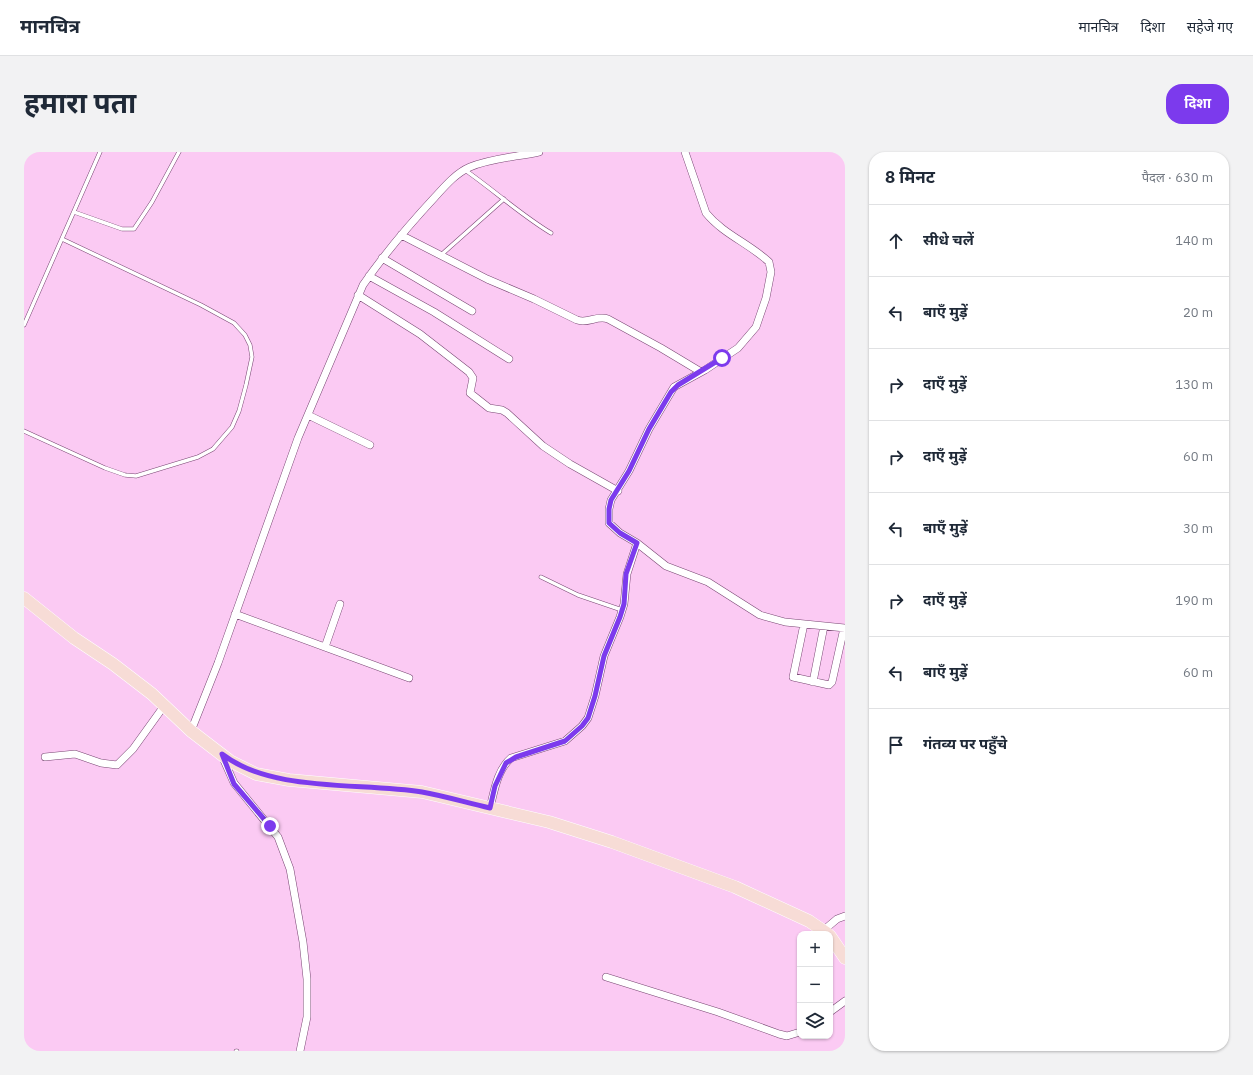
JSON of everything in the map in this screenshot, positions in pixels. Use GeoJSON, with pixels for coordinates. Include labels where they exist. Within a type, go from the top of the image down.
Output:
{"type":"FeatureCollection","features":[{"type":"Feature","properties":{"kind":"main road"},"geometry":{"type":"LineString","coordinates":[[24,598],[74,638],[113,664],[191,730],[222,754],[244,768],[272,778],[422,792],[549,822],[656,858],[735,887],[809,921],[824,931]]}},
{"type":"Feature","properties":{"kind":"main road"},"geometry":{"type":"LineString","coordinates":[[833,941],[845,958]]}},
{"type":"Feature","properties":{"kind":"street"},"geometry":{"type":"LineString","coordinates":[[191,730],[308,415],[358,295],[369,276],[401,235],[447,185],[465,170],[502,158],[539,152]]}},
{"type":"Feature","properties":{"kind":"street"},"geometry":{"type":"LineString","coordinates":[[685,152],[706,213],[732,236],[763,257],[770,266],[766,298],[756,328],[738,348],[701,372],[674,387],[649,429],[618,491],[611,500],[609,509],[609,523],[620,533],[637,543],[666,566],[708,582],[760,614],[785,622],[844,628],[832,684],[829,685],[813,682],[792,676],[804,624]]}},
{"type":"Feature","properties":{"kind":"street"},"geometry":{"type":"LineString","coordinates":[[401,235],[440,256],[577,320],[582,322],[600,317],[608,319],[701,372]]}},
{"type":"Feature","properties":{"kind":"street"},"geometry":{"type":"LineString","coordinates":[[382,258],[472,311]]}},
{"type":"Feature","properties":{"kind":"street"},"geometry":{"type":"LineString","coordinates":[[369,276],[434,312],[509,359]]}},
{"type":"Feature","properties":{"kind":"street"},"geometry":{"type":"LineString","coordinates":[[358,295],[420,334],[469,372],[473,378],[470,393],[485,406],[502,410],[548,449],[588,476],[618,491]]}},
{"type":"Feature","properties":{"kind":"street"},"geometry":{"type":"LineString","coordinates":[[308,415],[370,444]]}},
{"type":"Feature","properties":{"kind":"street"},"geometry":{"type":"LineString","coordinates":[[490,808],[495,786],[506,763],[516,757],[565,741],[582,726],[591,709],[602,660],[617,628],[622,610],[626,574],[637,543]]}},
{"type":"Feature","properties":{"kind":"street"},"geometry":{"type":"LineString","coordinates":[[325,647],[340,604]]}},
{"type":"Feature","properties":{"kind":"street"},"geometry":{"type":"LineString","coordinates":[[235,614],[409,678]]}},
{"type":"Feature","properties":{"kind":"street"},"geometry":{"type":"LineString","coordinates":[[813,682],[824,626]]}},
{"type":"Feature","properties":{"kind":"street"},"geometry":{"type":"LineString","coordinates":[[45,757],[75,754],[101,763],[117,765],[133,749],[164,706]]}},
{"type":"Feature","properties":{"kind":"street"},"geometry":{"type":"LineString","coordinates":[[222,754],[234,784],[278,837],[290,869],[303,942],[307,979],[306,1017],[300,1051]]}},
{"type":"Feature","properties":{"kind":"street"},"geometry":{"type":"LineString","coordinates":[[828,931],[837,919],[845,916]]}},
{"type":"Feature","properties":{"kind":"street"},"geometry":{"type":"LineString","coordinates":[[606,977],[718,1012],[779,1034],[787,1036],[797,1033]]}},
{"type":"Feature","properties":{"kind":"street"},"geometry":{"type":"LineString","coordinates":[[833,1010],[845,1001]]}},
{"type":"Feature","properties":{"kind":"lane"},"geometry":{"type":"LineString","coordinates":[[24,324],[100,152]]}},
{"type":"Feature","properties":{"kind":"lane"},"geometry":{"type":"LineString","coordinates":[[74,212],[122,229],[134,229],[152,202],[179,152]]}},
{"type":"Feature","properties":{"kind":"lane"},"geometry":{"type":"LineString","coordinates":[[465,170],[527,218],[552,233]]}},
{"type":"Feature","properties":{"kind":"lane"},"geometry":{"type":"LineString","coordinates":[[440,256],[504,199]]}},
{"type":"Feature","properties":{"kind":"lane"},"geometry":{"type":"LineString","coordinates":[[24,431],[125,475],[136,476],[198,457],[213,449],[232,427],[239,411],[252,357],[250,345],[245,335],[234,323],[188,299],[62,239]]}},
{"type":"Feature","properties":{"kind":"lane"},"geometry":{"type":"LineString","coordinates":[[541,577],[585,597],[622,610]]}},
{"type":"Feature","properties":{"kind":"route"},"geometry":{"type":"LineString","coordinates":[[270,826],[234,784],[222,754],[230,761],[256,774],[272,778],[422,792],[490,808],[495,786],[501,771],[511,758],[550,747],[565,741],[582,726],[588,718],[595,696],[601,664],[617,628],[624,604],[626,574],[630,559],[637,543],[620,533],[609,523],[608,516],[611,500],[629,471],[649,429],[674,387],[706,370],[722,358]]}}]}
